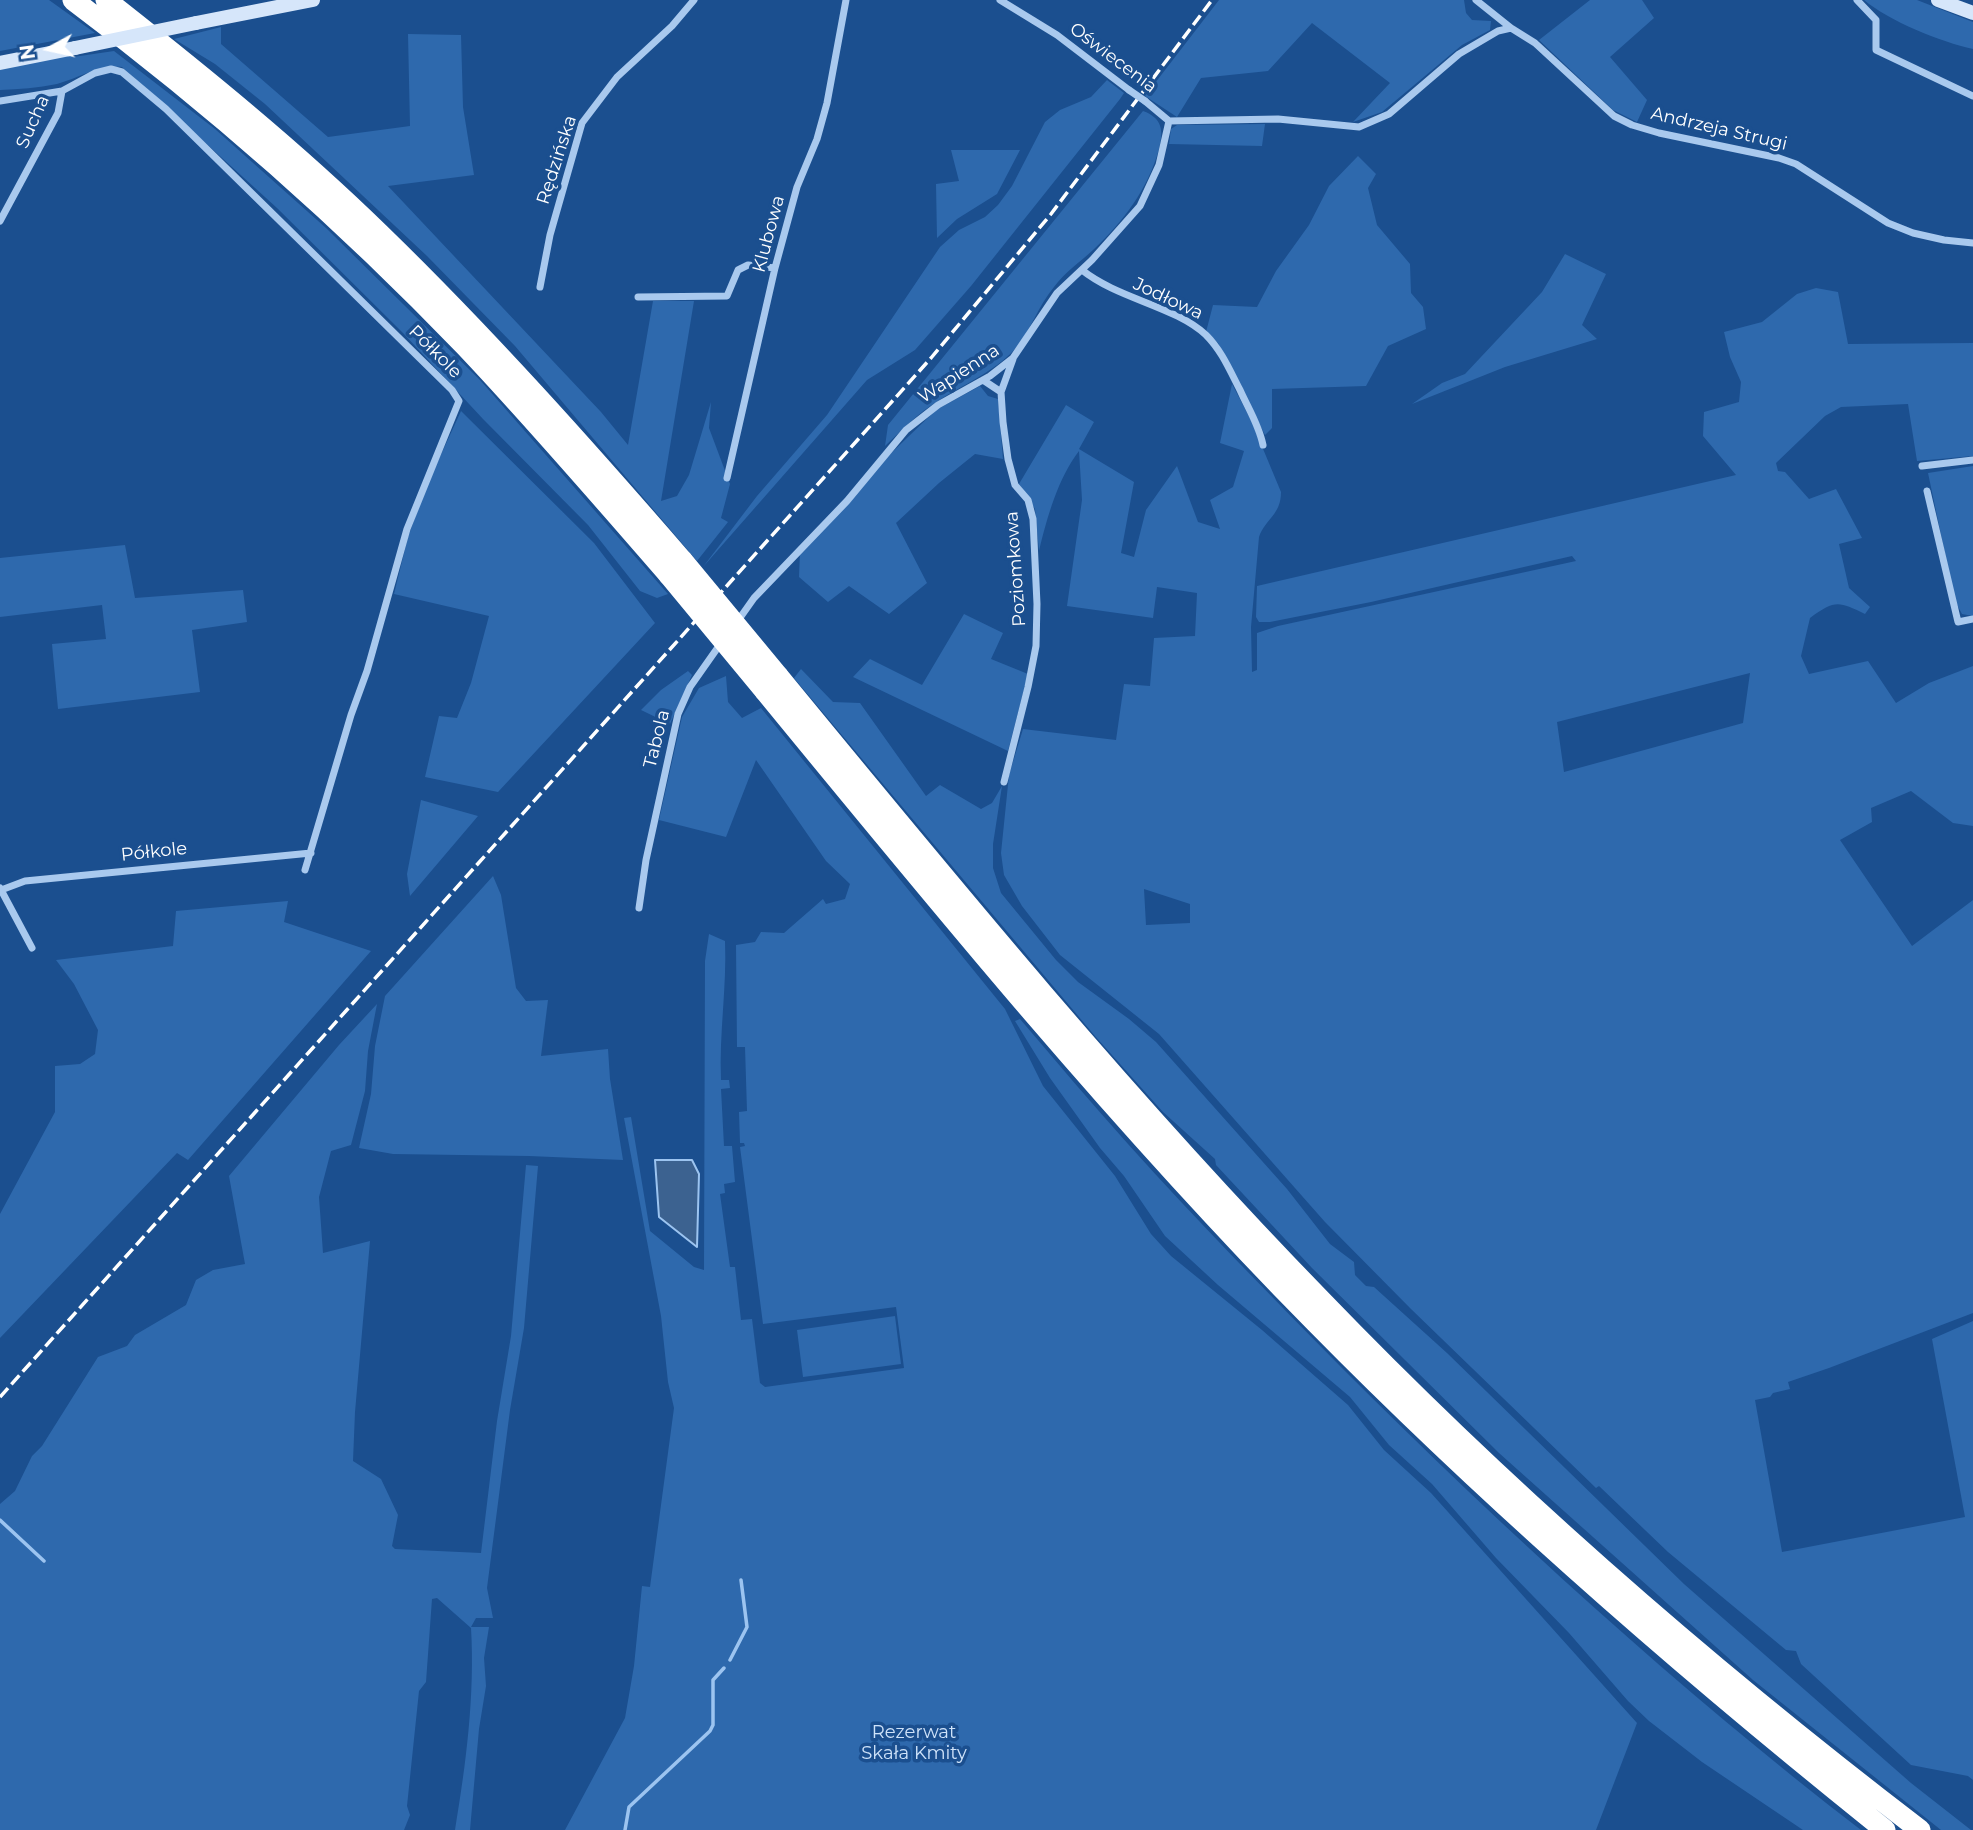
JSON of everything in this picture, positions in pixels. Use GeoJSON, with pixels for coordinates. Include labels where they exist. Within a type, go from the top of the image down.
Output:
{"type":"FeatureCollection","features":[{"type":"Feature","properties":{"kind":"highway"},"geometry":{"type":"LineString","coordinates":[[73,0],[223,119],[391,272],[675,567]]}},
{"type":"Feature","properties":{"kind":"highway"},"geometry":{"type":"LineString","coordinates":[[106,0],[216,87],[379,232],[546,405],[772,683],[1132,1098],[1320,1300],[1474,1450],[1636,1598],[1733,1680],[1920,1830]]}},
{"type":"Feature","properties":{"kind":"highway"},"geometry":{"type":"LineString","coordinates":[[772,683],[1002,977],[1120,1114],[1314,1322],[1453,1458],[1597,1590],[1771,1739],[1885,1830]]}},
{"type":"Feature","properties":{"kind":"street"},"geometry":{"type":"LineString","coordinates":[[0,63],[280,4],[313,0]]}},
{"type":"Feature","properties":{"kind":"street","name":"Rędzińska"},"geometry":{"type":"LineString","coordinates":[[540,287],[550,235],[582,123],[617,77],[672,26],[694,0]]}},
{"type":"Feature","properties":{"kind":"street","name":"Klubowa"},"geometry":{"type":"LineString","coordinates":[[727,478],[775,268],[797,187],[817,139],[827,103],[846,0]]}},
{"type":"Feature","properties":{"kind":"street","name":"Oświecenia"},"geometry":{"type":"LineString","coordinates":[[1000,0],[1057,35],[1169,121]]}},
{"type":"Feature","properties":{"kind":"street","name":"Andrzeja Strugi"},"geometry":{"type":"LineString","coordinates":[[1476,0],[1535,43],[1614,116],[1632,125],[1779,158],[1796,164],[1893,226],[1944,240],[1973,243]]}},
{"type":"Feature","properties":{"kind":"street"},"geometry":{"type":"LineString","coordinates":[[1857,0],[1876,20],[1876,51],[1973,96]]}},
{"type":"Feature","properties":{"kind":"street"},"geometry":{"type":"LineString","coordinates":[[1938,0],[1973,13]]}},
{"type":"Feature","properties":{"kind":"street"},"geometry":{"type":"LineString","coordinates":[[1169,121],[1278,119],[1359,127],[1389,114],[1459,54],[1498,31],[1511,28]]}},
{"type":"Feature","properties":{"kind":"street","name":"Półkole"},"geometry":{"type":"LineString","coordinates":[[62,91],[95,72],[111,69],[122,72],[166,108],[452,390],[459,401],[407,529],[368,671],[351,715],[305,870]]}},
{"type":"Feature","properties":{"kind":"street","name":"Sucha"},"geometry":{"type":"LineString","coordinates":[[0,101],[62,91],[58,113],[0,221]]}},
{"type":"Feature","properties":{"kind":"street","name":"Wapienna"},"geometry":{"type":"LineString","coordinates":[[754,598],[847,501],[906,430],[938,405],[983,380],[1013,358],[1057,293],[1082,270],[1140,206],[1158,165],[1169,121]]}},
{"type":"Feature","properties":{"kind":"street"},"geometry":{"type":"LineString","coordinates":[[638,297],[727,296],[738,270],[748,265],[775,268]]}},
{"type":"Feature","properties":{"kind":"street","name":"Jodłowa"},"geometry":{"type":"LineString","coordinates":[[1082,270],[1097,282],[1160,309],[1208,337],[1226,362],[1254,419],[1262,445]]}},
{"type":"Feature","properties":{"kind":"street","name":"Poziomkowa"},"geometry":{"type":"LineString","coordinates":[[1004,782],[1036,646],[1037,604],[1033,519],[1027,500],[1015,485],[1008,459],[1001,392],[1013,358]]}},
{"type":"Feature","properties":{"kind":"street"},"geometry":{"type":"LineString","coordinates":[[983,380],[1001,392]]}},
{"type":"Feature","properties":{"kind":"street"},"geometry":{"type":"LineString","coordinates":[[1922,466],[1973,460]]}},
{"type":"Feature","properties":{"kind":"street"},"geometry":{"type":"LineString","coordinates":[[1927,491],[1958,622],[1973,619]]}},
{"type":"Feature","properties":{"kind":"street","name":"Tabola"},"geometry":{"type":"LineString","coordinates":[[639,908],[646,860],[677,714],[696,678],[754,598]]}},
{"type":"Feature","properties":{"kind":"street","name":"Półkole"},"geometry":{"type":"LineString","coordinates":[[0,889],[25,881],[311,853]]}},
{"type":"Feature","properties":{"kind":"street"},"geometry":{"type":"LineString","coordinates":[[0,889],[32,948]]}},
{"type":"Feature","properties":{"kind":"green space"},"geometry":{"type":"Polygon","coordinates":[[[0,0],[49,0],[95,33],[0,51],[0,0]]]}},
{"type":"Feature","properties":{"kind":"green space"},"geometry":{"type":"Polygon","coordinates":[[[1219,0],[1464,0],[1466,13],[1472,20],[1491,21],[1490,30],[1462,45],[1382,112],[1353,122],[1390,83],[1312,23],[1268,71],[1201,78],[1177,117],[1145,96],[1219,0]]]}},
{"type":"Feature","properties":{"kind":"green space"},"geometry":{"type":"Polygon","coordinates":[[[1590,0],[1642,0],[1654,18],[1610,57],[1647,100],[1637,122],[1613,110],[1539,40],[1590,0]]]}},
{"type":"Feature","properties":{"kind":"green space"},"geometry":{"type":"Polygon","coordinates":[[[1864,0],[1917,0],[1973,22],[1973,49],[1916,30],[1887,16],[1864,0]]]}},
{"type":"Feature","properties":{"kind":"green space"},"geometry":{"type":"Polygon","coordinates":[[[221,27],[221,44],[328,137],[410,126],[408,34],[461,35],[463,107],[474,175],[388,186],[601,412],[628,445],[653,301],[694,301],[661,501],[677,496],[689,475],[711,402],[709,428],[730,484],[721,518],[728,522],[697,561],[515,346],[427,256],[265,104],[215,64],[174,39],[221,27]]]}},
{"type":"Feature","properties":{"kind":"green space"},"geometry":{"type":"Polygon","coordinates":[[[114,51],[215,129],[326,228],[480,380],[668,594],[657,598],[640,591],[588,525],[403,333],[277,208],[122,67],[97,70],[50,85],[0,90],[0,68],[68,54],[73,57],[114,51]]]}},
{"type":"Feature","properties":{"kind":"green space"},"geometry":{"type":"Polygon","coordinates":[[[1107,80],[1124,93],[971,286],[915,350],[867,380],[703,567],[757,496],[827,415],[940,247],[959,230],[985,217],[998,205],[1012,186],[1045,122],[1060,110],[1091,97],[1107,80]]]}},
{"type":"Feature","properties":{"kind":"green space"},"geometry":{"type":"Polygon","coordinates":[[[1143,111],[1158,121],[1161,142],[1148,178],[1124,216],[1093,250],[1058,282],[1043,302],[1020,343],[1006,358],[931,406],[885,446],[888,425],[1143,111]]]}},
{"type":"Feature","properties":{"kind":"green space"},"geometry":{"type":"Polygon","coordinates":[[[1265,124],[1262,146],[1169,144],[1171,129],[1177,125],[1265,124]]]}},
{"type":"Feature","properties":{"kind":"green space"},"geometry":{"type":"Polygon","coordinates":[[[951,150],[1020,150],[997,194],[957,219],[937,238],[936,184],[959,181],[951,150]]]}},
{"type":"Feature","properties":{"kind":"green space"},"geometry":{"type":"Polygon","coordinates":[[[1358,156],[1376,174],[1368,188],[1377,225],[1410,264],[1411,293],[1423,307],[1426,329],[1388,346],[1366,386],[1272,389],[1272,428],[1265,435],[1218,343],[1206,332],[1213,305],[1257,307],[1276,271],[1309,225],[1329,186],[1358,156]]]}},
{"type":"Feature","properties":{"kind":"green space"},"geometry":{"type":"Polygon","coordinates":[[[1565,254],[1606,274],[1582,325],[1597,339],[1505,367],[1412,404],[1442,383],[1465,374],[1542,292],[1565,254]]]}},
{"type":"Feature","properties":{"kind":"green space"},"geometry":{"type":"Polygon","coordinates":[[[1816,288],[1838,292],[1848,344],[1973,343],[1973,456],[1917,461],[1908,404],[1841,407],[1825,416],[1776,463],[1778,471],[1785,472],[1809,499],[1836,489],[1862,538],[1839,544],[1849,588],[1870,607],[1865,614],[1842,605],[1831,605],[1810,618],[1801,656],[1809,674],[1868,661],[1896,703],[1929,683],[1973,666],[1973,826],[1953,823],[1911,791],[1871,808],[1872,822],[1840,840],[1912,946],[1973,900],[1973,1313],[1788,1382],[1790,1389],[1755,1400],[1782,1552],[1965,1517],[1932,1339],[1973,1321],[1973,1780],[1968,1776],[1911,1765],[1801,1664],[1796,1651],[1786,1650],[1668,1552],[1599,1486],[1596,1488],[1325,1222],[1159,1034],[1060,955],[1022,906],[1004,875],[1001,853],[1009,775],[1023,729],[1116,740],[1124,684],[1150,686],[1154,638],[1195,636],[1197,593],[1157,587],[1153,618],[1067,606],[1082,500],[1079,451],[1059,486],[1039,551],[1035,509],[1019,484],[1066,405],[1094,422],[1079,449],[1134,482],[1121,553],[1134,557],[1146,510],[1177,466],[1198,522],[1220,529],[1210,500],[1233,487],[1244,451],[1220,443],[1232,384],[1251,420],[1281,492],[1279,506],[1259,537],[1251,627],[1252,672],[1257,670],[1257,633],[1278,626],[1576,561],[1572,556],[1270,622],[1259,622],[1256,617],[1257,586],[1736,475],[1703,436],[1704,412],[1739,402],[1741,382],[1730,357],[1724,332],[1762,322],[1797,294],[1816,288]],[[1750,673],[1557,722],[1564,772],[1743,723],[1750,673]],[[1144,889],[1146,925],[1190,923],[1190,904],[1144,889]]]}},
{"type":"Feature","properties":{"kind":"green space"},"geometry":{"type":"Polygon","coordinates":[[[980,386],[988,396],[998,399],[1003,459],[975,454],[896,523],[927,583],[889,614],[849,586],[828,602],[799,577],[800,552],[882,462],[936,410],[980,386]]]}},
{"type":"Feature","properties":{"kind":"green space"},"geometry":{"type":"Polygon","coordinates":[[[461,411],[594,543],[655,623],[498,792],[425,777],[439,716],[457,718],[471,683],[489,616],[394,594],[408,537],[427,485],[461,411]]]}},
{"type":"Feature","properties":{"kind":"green space"},"geometry":{"type":"Polygon","coordinates":[[[1973,466],[1973,616],[1962,614],[1955,601],[1928,473],[1973,466]]]}},
{"type":"Feature","properties":{"kind":"green space"},"geometry":{"type":"Polygon","coordinates":[[[125,545],[135,598],[243,590],[247,622],[192,630],[200,692],[58,709],[52,644],[106,639],[102,605],[0,617],[0,558],[125,545]]]}},
{"type":"Feature","properties":{"kind":"green space"},"geometry":{"type":"Polygon","coordinates":[[[964,614],[1003,633],[991,659],[1028,674],[1008,751],[853,677],[870,659],[922,685],[964,614]]]}},
{"type":"Feature","properties":{"kind":"green space"},"geometry":{"type":"Polygon","coordinates":[[[801,669],[833,702],[860,703],[926,796],[940,785],[981,809],[992,803],[1002,786],[993,844],[993,868],[1001,893],[1056,960],[1078,982],[1156,1042],[1287,1189],[1330,1244],[1354,1262],[1355,1275],[1366,1286],[1374,1287],[1447,1353],[1684,1584],[1911,1783],[1971,1830],[1941,1830],[1753,1680],[1499,1453],[1312,1268],[1216,1165],[1215,1159],[1163,1112],[1095,1036],[794,678],[801,669]]]}},
{"type":"Feature","properties":{"kind":"green space"},"geometry":{"type":"Polygon","coordinates":[[[688,671],[692,675],[670,724],[641,710],[661,690],[688,671]]]}},
{"type":"Feature","properties":{"kind":"green space","name":"Rezerwat Skała Kmity"},"geometry":{"type":"Polygon","coordinates":[[[726,676],[728,702],[742,718],[761,708],[1005,1009],[1043,1086],[1115,1176],[1151,1234],[1171,1256],[1348,1405],[1384,1450],[1431,1493],[1637,1723],[1596,1830],[565,1830],[625,1718],[634,1666],[642,1586],[650,1587],[674,1408],[668,1382],[661,1316],[624,1118],[631,1117],[650,1231],[694,1267],[704,1270],[705,961],[709,934],[725,941],[721,1080],[729,1080],[730,1088],[721,1089],[724,1146],[732,1146],[735,1182],[724,1184],[725,1193],[720,1194],[730,1267],[735,1267],[741,1320],[752,1319],[760,1383],[765,1387],[904,1368],[896,1307],[763,1324],[740,1147],[745,1146],[740,1143],[739,1112],[747,1111],[745,1047],[737,1047],[736,945],[755,942],[761,932],[784,933],[823,899],[826,904],[845,899],[850,884],[826,861],[756,760],[726,837],[659,820],[682,717],[699,688],[726,676]]]}},
{"type":"Feature","properties":{"kind":"green space"},"geometry":{"type":"Polygon","coordinates":[[[421,800],[478,816],[410,896],[407,874],[421,800]]]}},
{"type":"Feature","properties":{"kind":"green space"},"geometry":{"type":"Polygon","coordinates":[[[493,876],[501,895],[516,988],[526,1001],[548,1000],[541,1056],[608,1049],[623,1160],[393,1154],[359,1148],[371,1094],[375,1046],[385,996],[493,876]]]}},
{"type":"Feature","properties":{"kind":"green space"},"geometry":{"type":"Polygon","coordinates":[[[288,901],[284,922],[371,951],[188,1160],[177,1153],[0,1338],[0,1214],[55,1112],[55,1066],[80,1064],[95,1054],[98,1030],[74,984],[56,960],[173,946],[176,911],[288,901]]]}},
{"type":"Feature","properties":{"kind":"green space"},"geometry":{"type":"Polygon","coordinates":[[[377,1004],[368,1051],[365,1091],[351,1145],[331,1151],[319,1197],[323,1253],[370,1241],[353,1461],[381,1479],[398,1515],[392,1546],[395,1549],[481,1553],[497,1421],[511,1336],[526,1165],[538,1166],[524,1328],[510,1410],[487,1588],[493,1618],[476,1618],[471,1627],[489,1627],[484,1658],[486,1686],[479,1729],[470,1830],[455,1830],[469,1729],[471,1628],[437,1598],[432,1599],[426,1682],[419,1691],[407,1806],[410,1815],[404,1830],[0,1830],[0,1504],[15,1491],[32,1456],[42,1446],[98,1357],[127,1346],[135,1335],[186,1305],[196,1280],[213,1270],[245,1264],[229,1176],[377,1004]]]}},
{"type":"Feature","properties":{"kind":"green space"},"geometry":{"type":"Polygon","coordinates":[[[1020,1019],[1180,1201],[1343,1369],[1467,1490],[1660,1665],[1861,1830],[1803,1830],[1702,1762],[1628,1701],[1569,1633],[1496,1558],[1432,1484],[1389,1445],[1350,1397],[1218,1285],[1165,1236],[1124,1176],[1100,1148],[1050,1078],[1015,1021],[1020,1019]]]}},
{"type":"Feature","properties":{"kind":"green space"},"geometry":{"type":"Polygon","coordinates":[[[895,1316],[901,1364],[803,1377],[797,1330],[895,1316]]]}},
{"type":"Feature","properties":{"kind":"shaded area"},"geometry":{"type":"Polygon","coordinates":[[[655,1160],[692,1160],[699,1174],[697,1247],[659,1217],[655,1160]]]}},
{"type":"Feature","properties":{"kind":"waterway"},"geometry":{"type":"LineString","coordinates":[[0,1520],[44,1561]]}},
{"type":"Feature","properties":{"kind":"waterway"},"geometry":{"type":"LineString","coordinates":[[730,1660],[747,1627],[741,1580]]}},
{"type":"Feature","properties":{"kind":"waterway"},"geometry":{"type":"LineString","coordinates":[[625,1830],[629,1807],[710,1731],[713,1725],[713,1680],[724,1668]]}},
{"type":"Feature","properties":{"kind":"railway"},"geometry":{"type":"LineString","coordinates":[[0,1397],[931,358],[1051,214],[1212,0]]}}]}
